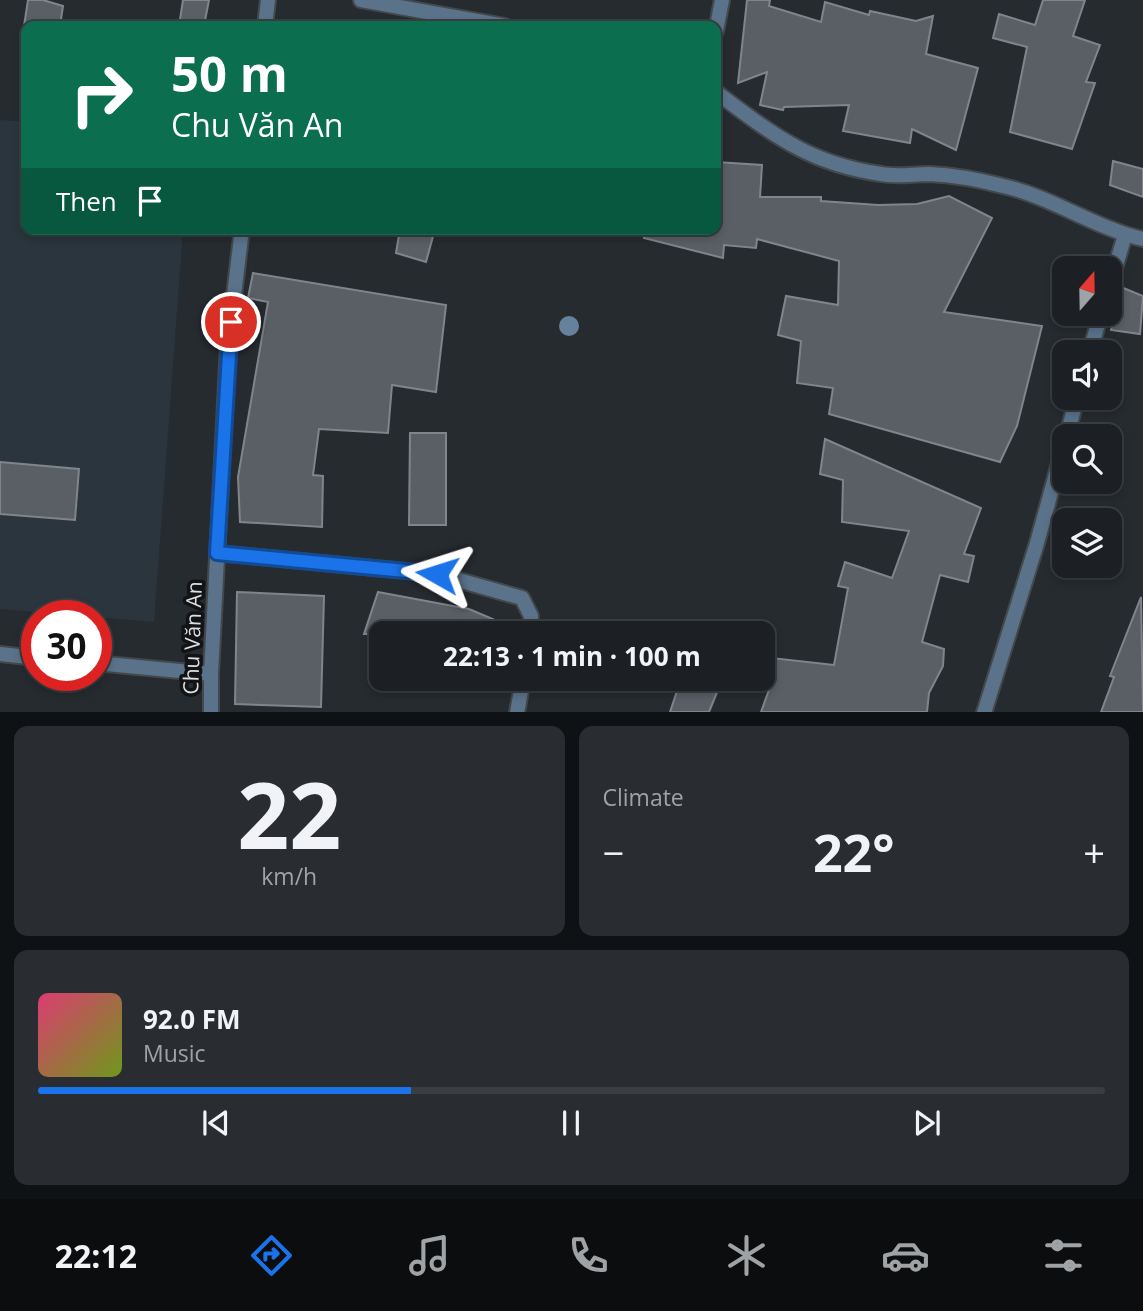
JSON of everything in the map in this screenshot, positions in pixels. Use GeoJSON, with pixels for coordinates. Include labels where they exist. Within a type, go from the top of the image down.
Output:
{"type":"FeatureCollection","features":[{"type":"Feature","properties":{"kind":"street"},"geometry":{"type":"LineString","coordinates":[[266,21],[268,0]]}},
{"type":"Feature","properties":{"kind":"street"},"geometry":{"type":"LineString","coordinates":[[360,0],[477,21]]}},
{"type":"Feature","properties":{"kind":"street"},"geometry":{"type":"LineString","coordinates":[[718,21],[722,0]]}},
{"type":"Feature","properties":{"kind":"street"},"geometry":{"type":"LineString","coordinates":[[721,96],[780,139],[825,162],[883,175],[931,174],[1005,186],[1092,219],[1125,235],[1143,239]]}},
{"type":"Feature","properties":{"kind":"street","name":"Chu Văn An"},"geometry":{"type":"LineString","coordinates":[[211,712],[228,345],[241,235]]}},
{"type":"Feature","properties":{"kind":"street"},"geometry":{"type":"LineString","coordinates":[[1119,256],[1125,235]]}},
{"type":"Feature","properties":{"kind":"street"},"geometry":{"type":"LineString","coordinates":[[984,712],[1052,489]]}},
{"type":"Feature","properties":{"kind":"street"},"geometry":{"type":"LineString","coordinates":[[217,553],[437,574],[522,598],[531,621]]}},
{"type":"Feature","properties":{"kind":"street"},"geometry":{"type":"LineString","coordinates":[[0,654],[21,656]]}},
{"type":"Feature","properties":{"kind":"street"},"geometry":{"type":"LineString","coordinates":[[112,665],[211,674]]}},
{"type":"Feature","properties":{"kind":"street"},"geometry":{"type":"LineString","coordinates":[[517,712],[521,691]]}},
{"type":"Feature","properties":{"kind":"shaded area"},"geometry":{"type":"Polygon","coordinates":[[[0,120],[21,122],[21,235],[183,235],[154,622],[112,618],[112,600],[21,600],[21,611],[0,609],[0,120]]]}},
{"type":"Feature","properties":{"kind":"building"},"geometry":{"type":"Polygon","coordinates":[[[28,0],[43,0],[63,6],[61,21],[25,21],[28,0]]]}},
{"type":"Feature","properties":{"kind":"building"},"geometry":{"type":"Polygon","coordinates":[[[183,0],[209,0],[205,21],[180,21],[183,0]]]}},
{"type":"Feature","properties":{"kind":"building"},"geometry":{"type":"Polygon","coordinates":[[[747,0],[770,0],[769,6],[821,22],[825,2],[869,15],[870,11],[916,21],[933,16],[926,54],[978,68],[956,150],[912,129],[910,143],[843,131],[849,105],[784,107],[783,110],[760,105],[767,72],[738,83],[747,0]]]}},
{"type":"Feature","properties":{"kind":"building"},"geometry":{"type":"Polygon","coordinates":[[[1043,0],[1085,0],[1073,36],[1100,45],[1086,82],[1095,83],[1072,149],[1010,132],[1027,47],[993,38],[999,14],[1035,25],[1043,0]]]}},
{"type":"Feature","properties":{"kind":"building"},"geometry":{"type":"Polygon","coordinates":[[[1113,161],[1143,169],[1143,197],[1110,185],[1113,161]]]}},
{"type":"Feature","properties":{"kind":"building"},"geometry":{"type":"Polygon","coordinates":[[[721,162],[762,165],[760,197],[821,197],[821,201],[878,205],[917,204],[949,196],[992,218],[944,312],[1042,326],[1017,426],[1000,462],[829,414],[833,388],[797,383],[801,341],[778,335],[786,296],[838,305],[839,261],[757,239],[756,248],[724,245],[723,258],[644,238],[644,235],[721,235],[721,162]]]}},
{"type":"Feature","properties":{"kind":"building"},"geometry":{"type":"Polygon","coordinates":[[[399,235],[433,235],[426,262],[396,253],[399,235]]]}},
{"type":"Feature","properties":{"kind":"building"},"geometry":{"type":"Polygon","coordinates":[[[253,273],[446,305],[436,392],[392,385],[388,433],[319,429],[313,475],[323,476],[322,527],[240,522],[238,477],[268,302],[248,298],[253,273]]]}},
{"type":"Feature","properties":{"kind":"building"},"geometry":{"type":"Polygon","coordinates":[[[1122,287],[1143,296],[1140,334],[1111,330],[1112,326],[1122,326],[1122,287]]]}},
{"type":"Feature","properties":{"kind":"building"},"geometry":{"type":"Polygon","coordinates":[[[410,433],[446,433],[446,525],[409,525],[410,433]]]}},
{"type":"Feature","properties":{"kind":"building"},"geometry":{"type":"Polygon","coordinates":[[[825,439],[981,508],[964,554],[974,556],[968,582],[940,575],[922,642],[944,649],[943,666],[929,693],[927,712],[761,712],[768,691],[775,691],[775,658],[834,665],[848,588],[838,586],[845,562],[892,578],[909,531],[842,522],[843,480],[820,474],[825,439]]]}},
{"type":"Feature","properties":{"kind":"building"},"geometry":{"type":"Polygon","coordinates":[[[0,462],[79,469],[75,520],[0,514],[0,462]]]}},
{"type":"Feature","properties":{"kind":"building"},"geometry":{"type":"Polygon","coordinates":[[[237,592],[324,596],[321,707],[235,704],[237,592]]]}},
{"type":"Feature","properties":{"kind":"building"},"geometry":{"type":"Polygon","coordinates":[[[378,592],[469,609],[497,621],[369,621],[369,634],[364,634],[378,592]]]}},
{"type":"Feature","properties":{"kind":"building"},"geometry":{"type":"Polygon","coordinates":[[[1141,597],[1143,712],[1101,712],[1114,677],[1110,676],[1141,597]]]}},
{"type":"Feature","properties":{"kind":"building"},"geometry":{"type":"Polygon","coordinates":[[[677,691],[718,691],[709,712],[670,712],[677,691]]]}},
{"type":"Feature","properties":{"kind":"route"},"geometry":{"type":"LineString","coordinates":[[231,322],[217,553],[437,574]]}}]}
